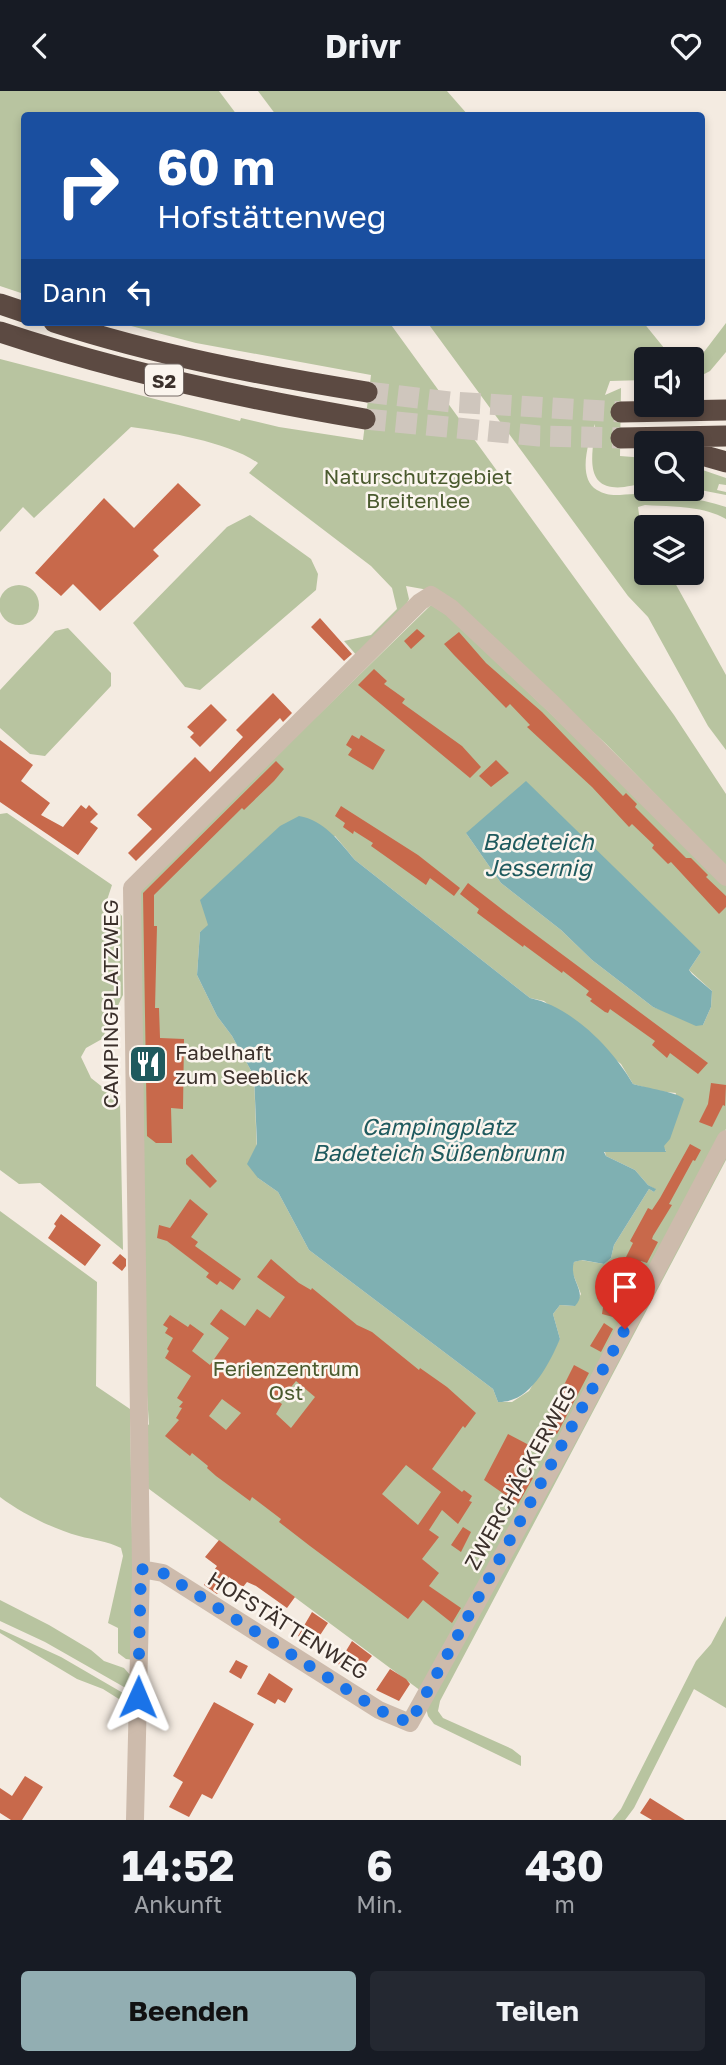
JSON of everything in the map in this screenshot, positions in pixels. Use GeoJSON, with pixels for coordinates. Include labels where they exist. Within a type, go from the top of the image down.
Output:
{"type":"FeatureCollection","features":[{"type":"Feature","properties":{"kind":"highway"},"geometry":{"type":"LineString","coordinates":[[0,304],[21,311]]}},
{"type":"Feature","properties":{"kind":"highway","name":"S2"},"geometry":{"type":"LineString","coordinates":[[69,326],[185,358],[272,377],[367,392]]}},
{"type":"Feature","properties":{"kind":"highway","name":"S2"},"geometry":{"type":"LineString","coordinates":[[0,332],[172,382],[275,404],[365,419]]}},
{"type":"Feature","properties":{"kind":"highway"},"geometry":{"type":"LineString","coordinates":[[621,412],[726,410]]}},
{"type":"Feature","properties":{"kind":"highway"},"geometry":{"type":"LineString","coordinates":[[704,437],[726,436]]}},
{"type":"Feature","properties":{"kind":"highway"},"geometry":{"type":"LineString","coordinates":[[621,439],[634,440]]}},
{"type":"Feature","properties":{"kind":"highway"},"geometry":{"type":"LineString","coordinates":[[704,455],[726,462]]}},
{"type":"Feature","properties":{"kind":"street","name":"CAMPINGPLATZWEG"},"geometry":{"type":"LineString","coordinates":[[135,1820],[141,1569],[132,888],[420,602],[431,595],[451,608],[553,704],[726,877]]}},
{"type":"Feature","properties":{"kind":"street","name":"ZWERCHÄCKERWEG"},"geometry":{"type":"LineString","coordinates":[[410,1723],[563,1447],[726,1139]]}},
{"type":"Feature","properties":{"kind":"street","name":"HOFSTÄTTENWEG"},"geometry":{"type":"LineString","coordinates":[[141,1569],[163,1573],[379,1710],[410,1723]]}},
{"type":"Feature","properties":{"kind":"green space"},"geometry":{"type":"Polygon","coordinates":[[[0,91],[219,91],[235,112],[21,112],[21,293],[0,286],[0,91]]]}},
{"type":"Feature","properties":{"kind":"green space"},"geometry":{"type":"Polygon","coordinates":[[[258,91],[447,91],[465,112],[274,112],[258,91]]]}},
{"type":"Feature","properties":{"kind":"green space"},"geometry":{"type":"Polygon","coordinates":[[[726,323],[726,352],[704,374],[704,352],[726,323]]]}},
{"type":"Feature","properties":{"kind":"green space","name":"Naturschutzgebiet Breitenlee"},"geometry":{"type":"Polygon","coordinates":[[[131,326],[392,326],[674,715],[726,794],[726,866],[606,744],[483,630],[434,591],[406,586],[409,599],[401,615],[358,657],[344,641],[371,635],[397,609],[392,588],[371,566],[249,473],[258,463],[231,449],[197,439],[131,427],[34,518],[23,507],[0,532],[0,359],[240,421],[241,418],[279,427],[363,440],[371,375],[196,343],[131,326]]]}},
{"type":"Feature","properties":{"kind":"green space","name":"Naturschutzgebiet Breitenlee"},"geometry":{"type":"Polygon","coordinates":[[[430,326],[646,326],[663,347],[634,347],[634,380],[610,381],[605,395],[621,388],[620,456],[634,457],[634,485],[612,487],[597,478],[592,461],[595,424],[587,449],[587,477],[597,490],[608,494],[634,494],[634,501],[704,501],[726,507],[726,519],[707,511],[686,508],[645,505],[638,507],[639,515],[634,515],[634,585],[676,585],[726,675],[726,750],[708,726],[648,617],[628,596],[430,326]]]}},
{"type":"Feature","properties":{"kind":"green space"},"geometry":{"type":"Polygon","coordinates":[[[704,470],[726,478],[726,485],[719,484],[717,490],[726,492],[726,495],[704,491],[704,470]]]}},
{"type":"Feature","properties":{"kind":"green space"},"geometry":{"type":"Polygon","coordinates":[[[250,515],[311,559],[318,574],[316,590],[200,690],[185,687],[133,623],[227,527],[250,515]]]}},
{"type":"Feature","properties":{"kind":"green space"},"geometry":{"type":"Polygon","coordinates":[[[19,585],[27,586],[33,591],[38,597],[38,613],[33,619],[27,624],[19,625],[11,624],[5,619],[0,613],[-1,605],[0,597],[5,591],[11,586],[19,585]]]}},
{"type":"Feature","properties":{"kind":"green space","name":"Ferienzentrum Ost"},"geometry":{"type":"Polygon","coordinates":[[[431,605],[450,617],[726,882],[726,1129],[620,1331],[421,1691],[145,1486],[143,1421],[149,1425],[142,1318],[140,889],[431,605]],[[466,833],[501,883],[561,930],[592,960],[653,1007],[703,1025],[711,1007],[712,991],[689,970],[701,952],[466,833]],[[335,836],[200,932],[197,975],[217,1016],[232,1036],[254,1076],[258,1178],[278,1192],[309,1250],[493,1389],[498,1402],[512,1402],[529,1391],[560,1339],[553,1314],[560,1305],[574,1306],[581,1294],[571,1269],[574,1262],[581,1260],[604,1264],[611,1258],[614,1245],[649,1189],[654,1192],[655,1189],[635,1170],[606,1156],[605,1152],[666,1151],[663,1146],[676,1093],[633,1084],[621,1064],[544,1001],[530,998],[355,860],[335,836]]]}},
{"type":"Feature","properties":{"kind":"green space"},"geometry":{"type":"Polygon","coordinates":[[[68,628],[111,673],[111,686],[45,756],[30,754],[0,728],[0,690],[55,631],[68,628]]]}},
{"type":"Feature","properties":{"kind":"green space"},"geometry":{"type":"Polygon","coordinates":[[[7,813],[112,885],[107,900],[122,916],[123,995],[102,1039],[86,1048],[81,1057],[91,1078],[120,1101],[123,1250],[40,1183],[19,1184],[0,1170],[0,814],[7,813]]]}},
{"type":"Feature","properties":{"kind":"green space"},"geometry":{"type":"Polygon","coordinates":[[[726,1152],[726,1160],[440,1701],[438,1711],[443,1718],[512,1749],[521,1756],[521,1766],[434,1724],[426,1708],[726,1152]]]}},
{"type":"Feature","properties":{"kind":"green space"},"geometry":{"type":"Polygon","coordinates":[[[0,1211],[97,1282],[96,1386],[130,1409],[134,1660],[126,1659],[118,1653],[118,1628],[108,1623],[123,1556],[121,1548],[48,1525],[0,1497],[0,1211]]]}},
{"type":"Feature","properties":{"kind":"green space"},"geometry":{"type":"Polygon","coordinates":[[[0,1600],[49,1625],[104,1661],[124,1668],[131,1676],[131,1686],[124,1687],[45,1642],[0,1621],[0,1600]]]}},
{"type":"Feature","properties":{"kind":"green space"},"geometry":{"type":"Polygon","coordinates":[[[726,1616],[726,1708],[694,1689],[634,1808],[625,1820],[612,1820],[621,1809],[696,1661],[711,1644],[726,1616]]]}},
{"type":"Feature","properties":{"kind":"green space"},"geometry":{"type":"Polygon","coordinates":[[[0,1629],[61,1657],[123,1693],[129,1699],[130,1706],[103,1689],[77,1679],[0,1633],[0,1629]]]}},
{"type":"Feature","properties":{"kind":"water","name":"Badeteich Jessernig"},"geometry":{"type":"Polygon","coordinates":[[[526,781],[701,952],[689,970],[712,991],[711,1007],[703,1025],[696,1026],[653,1007],[592,960],[561,930],[501,883],[466,833],[526,781]]]}},
{"type":"Feature","properties":{"kind":"water","name":"Campingplatz Badeteich Süßenbrunn"},"geometry":{"type":"Polygon","coordinates":[[[299,816],[323,827],[355,860],[530,998],[561,1010],[576,1020],[602,1043],[633,1084],[668,1092],[684,1099],[670,1139],[664,1146],[666,1152],[604,1152],[606,1156],[635,1170],[648,1185],[656,1189],[654,1192],[649,1189],[614,1245],[611,1258],[604,1264],[582,1260],[574,1262],[579,1301],[575,1306],[560,1305],[553,1314],[560,1339],[550,1360],[529,1390],[509,1401],[498,1402],[493,1389],[309,1250],[278,1192],[258,1178],[247,1164],[257,1144],[254,1076],[232,1036],[217,1016],[197,975],[200,932],[208,925],[200,900],[280,826],[299,816]]]}},
{"type":"Feature","properties":{"kind":"building"},"geometry":{"type":"Polygon","coordinates":[[[178,483],[201,505],[153,550],[159,556],[100,611],[73,584],[61,596],[35,573],[104,498],[134,528],[178,483]]]}},
{"type":"Feature","properties":{"kind":"building"},"geometry":{"type":"Polygon","coordinates":[[[320,618],[352,654],[344,661],[311,627],[320,618]]]}},
{"type":"Feature","properties":{"kind":"building"},"geometry":{"type":"Polygon","coordinates":[[[417,629],[425,636],[411,649],[404,641],[417,629]]]}},
{"type":"Feature","properties":{"kind":"building"},"geometry":{"type":"Polygon","coordinates":[[[459,632],[486,663],[542,712],[623,796],[626,793],[637,804],[635,807],[686,858],[691,858],[708,875],[706,877],[726,896],[726,907],[719,914],[671,862],[668,864],[652,848],[654,845],[632,824],[629,827],[592,787],[527,727],[530,725],[510,704],[506,708],[454,655],[444,644],[459,632]]]}},
{"type":"Feature","properties":{"kind":"building"},"geometry":{"type":"Polygon","coordinates":[[[374,669],[387,681],[384,684],[405,699],[402,703],[462,746],[481,767],[470,778],[358,685],[374,669]]]}},
{"type":"Feature","properties":{"kind":"building"},"geometry":{"type":"Polygon","coordinates":[[[273,693],[292,713],[283,722],[280,718],[136,861],[128,853],[152,829],[137,815],[195,757],[210,772],[243,737],[236,730],[273,693]]]}},
{"type":"Feature","properties":{"kind":"building"},"geometry":{"type":"Polygon","coordinates":[[[211,704],[227,720],[200,747],[190,737],[194,733],[187,727],[211,704]]]}},
{"type":"Feature","properties":{"kind":"building"},"geometry":{"type":"Polygon","coordinates":[[[352,735],[359,739],[361,735],[385,750],[373,770],[348,755],[352,749],[346,745],[352,735]]]}},
{"type":"Feature","properties":{"kind":"building"},"geometry":{"type":"Polygon","coordinates":[[[0,740],[33,765],[21,781],[50,803],[41,815],[63,827],[81,805],[86,809],[89,805],[98,814],[90,822],[98,828],[78,855],[0,802],[0,740]]]}},
{"type":"Feature","properties":{"kind":"building"},"geometry":{"type":"Polygon","coordinates":[[[496,760],[509,773],[491,787],[479,776],[496,760]]]}},
{"type":"Feature","properties":{"kind":"building"},"geometry":{"type":"Polygon","coordinates":[[[276,761],[284,769],[274,781],[244,810],[242,808],[154,895],[154,926],[157,926],[155,1008],[159,1008],[160,1038],[184,1039],[183,1109],[171,1108],[172,1143],[156,1143],[147,1136],[143,893],[276,761]]]}},
{"type":"Feature","properties":{"kind":"building"},"geometry":{"type":"Polygon","coordinates":[[[341,806],[418,855],[460,888],[454,896],[430,878],[426,885],[371,846],[373,843],[343,827],[345,823],[335,816],[341,806]]]}},
{"type":"Feature","properties":{"kind":"building"},"geometry":{"type":"Polygon","coordinates":[[[468,883],[708,1063],[698,1074],[670,1053],[667,1058],[652,1045],[655,1041],[610,1009],[608,1013],[605,1012],[590,1001],[592,999],[586,995],[589,991],[477,913],[479,909],[460,894],[468,883]]]}},
{"type":"Feature","properties":{"kind":"building"},"geometry":{"type":"Polygon","coordinates":[[[711,1083],[726,1085],[725,1106],[723,1105],[712,1127],[699,1122],[708,1104],[711,1083]]]}},
{"type":"Feature","properties":{"kind":"building"},"geometry":{"type":"Polygon","coordinates":[[[690,1144],[701,1150],[695,1161],[693,1160],[669,1204],[672,1205],[653,1236],[652,1239],[658,1242],[647,1263],[641,1261],[629,1282],[631,1284],[619,1296],[613,1317],[602,1314],[604,1301],[597,1298],[603,1285],[610,1288],[629,1268],[622,1265],[633,1243],[630,1241],[648,1208],[652,1210],[660,1198],[690,1144]]]}},
{"type":"Feature","properties":{"kind":"building"},"geometry":{"type":"Polygon","coordinates":[[[192,1154],[217,1181],[210,1188],[186,1164],[186,1159],[192,1154]]]}},
{"type":"Feature","properties":{"kind":"building"},"geometry":{"type":"Polygon","coordinates":[[[190,1199],[208,1214],[191,1237],[198,1242],[195,1246],[241,1279],[233,1290],[220,1281],[217,1285],[206,1277],[209,1273],[167,1241],[157,1238],[159,1225],[170,1228],[190,1199]]]}},
{"type":"Feature","properties":{"kind":"building"},"geometry":{"type":"Polygon","coordinates":[[[61,1214],[101,1245],[85,1266],[48,1238],[61,1214]]]}},
{"type":"Feature","properties":{"kind":"building"},"geometry":{"type":"Polygon","coordinates":[[[120,1254],[126,1259],[126,1266],[122,1271],[112,1263],[120,1254]]]}},
{"type":"Feature","properties":{"kind":"building"},"geometry":{"type":"Polygon","coordinates":[[[271,1259],[299,1283],[311,1290],[312,1288],[357,1325],[372,1332],[419,1370],[420,1368],[447,1387],[476,1413],[465,1428],[463,1426],[432,1469],[462,1492],[464,1490],[472,1496],[469,1501],[472,1502],[458,1524],[442,1510],[429,1530],[439,1537],[422,1559],[439,1573],[429,1586],[461,1608],[452,1623],[423,1600],[408,1619],[279,1522],[281,1519],[252,1497],[250,1501],[216,1476],[192,1453],[190,1456],[165,1436],[179,1420],[176,1418],[183,1402],[177,1398],[191,1376],[165,1358],[173,1338],[165,1333],[168,1328],[163,1325],[170,1315],[204,1334],[192,1351],[210,1365],[229,1338],[210,1324],[221,1309],[245,1326],[257,1309],[270,1318],[285,1297],[257,1277],[271,1259]],[[296,1381],[279,1402],[282,1404],[276,1414],[291,1428],[315,1397],[296,1381]],[[222,1399],[209,1416],[226,1430],[241,1413],[222,1399]],[[406,1465],[382,1494],[418,1525],[441,1492],[406,1465]]]}},
{"type":"Feature","properties":{"kind":"building"},"geometry":{"type":"Polygon","coordinates":[[[604,1323],[613,1329],[601,1352],[590,1346],[604,1323]]]}},
{"type":"Feature","properties":{"kind":"building"},"geometry":{"type":"Polygon","coordinates":[[[574,1365],[589,1373],[557,1434],[545,1428],[574,1365]]]}},
{"type":"Feature","properties":{"kind":"building"},"geometry":{"type":"Polygon","coordinates":[[[508,1434],[529,1445],[516,1469],[533,1478],[518,1504],[484,1480],[508,1434]]]}},
{"type":"Feature","properties":{"kind":"building"},"geometry":{"type":"Polygon","coordinates":[[[463,1527],[471,1532],[461,1552],[451,1545],[463,1527]]]}},
{"type":"Feature","properties":{"kind":"building"},"geometry":{"type":"Polygon","coordinates":[[[219,1540],[295,1597],[287,1608],[256,1586],[247,1582],[243,1587],[229,1577],[217,1594],[204,1585],[217,1566],[205,1557],[219,1540]]]}},
{"type":"Feature","properties":{"kind":"building"},"geometry":{"type":"Polygon","coordinates":[[[312,1612],[328,1623],[313,1646],[298,1636],[312,1612]]]}},
{"type":"Feature","properties":{"kind":"building"},"geometry":{"type":"Polygon","coordinates":[[[352,1641],[372,1656],[357,1674],[338,1664],[352,1641]]]}},
{"type":"Feature","properties":{"kind":"building"},"geometry":{"type":"Polygon","coordinates":[[[236,1660],[248,1666],[241,1679],[229,1672],[236,1660]]]}},
{"type":"Feature","properties":{"kind":"building"},"geometry":{"type":"Polygon","coordinates":[[[390,1669],[410,1684],[399,1701],[376,1690],[390,1669]]]}},
{"type":"Feature","properties":{"kind":"building"},"geometry":{"type":"Polygon","coordinates":[[[269,1673],[293,1689],[285,1703],[278,1699],[275,1704],[257,1694],[269,1673]]]}},
{"type":"Feature","properties":{"kind":"building"},"geometry":{"type":"Polygon","coordinates":[[[214,1702],[254,1724],[212,1799],[202,1794],[189,1817],[169,1807],[183,1782],[173,1776],[214,1702]]]}},
{"type":"Feature","properties":{"kind":"building"},"geometry":{"type":"Polygon","coordinates":[[[25,1776],[43,1787],[22,1820],[11,1820],[0,1813],[0,1788],[12,1796],[25,1776]]]}},
{"type":"Feature","properties":{"kind":"building"},"geometry":{"type":"Polygon","coordinates":[[[650,1798],[685,1820],[652,1820],[640,1813],[650,1798]]]}},
{"type":"Feature","properties":{"kind":"tunnel"},"geometry":{"type":"LineString","coordinates":[[367,392],[451,402],[621,412]]}},
{"type":"Feature","properties":{"kind":"tunnel"},"geometry":{"type":"LineString","coordinates":[[365,419],[539,436],[621,438]]}},
{"type":"Feature","properties":{"kind":"place","name":"Fabelhaft zum Seeblick"},"geometry":{"type":"Point","coordinates":[148,1064]}},
{"type":"Feature","properties":{"kind":"route"},"geometry":{"type":"LineString","coordinates":[[138,1697],[141,1569],[163,1573],[379,1710],[410,1723],[625,1329]]}}]}
